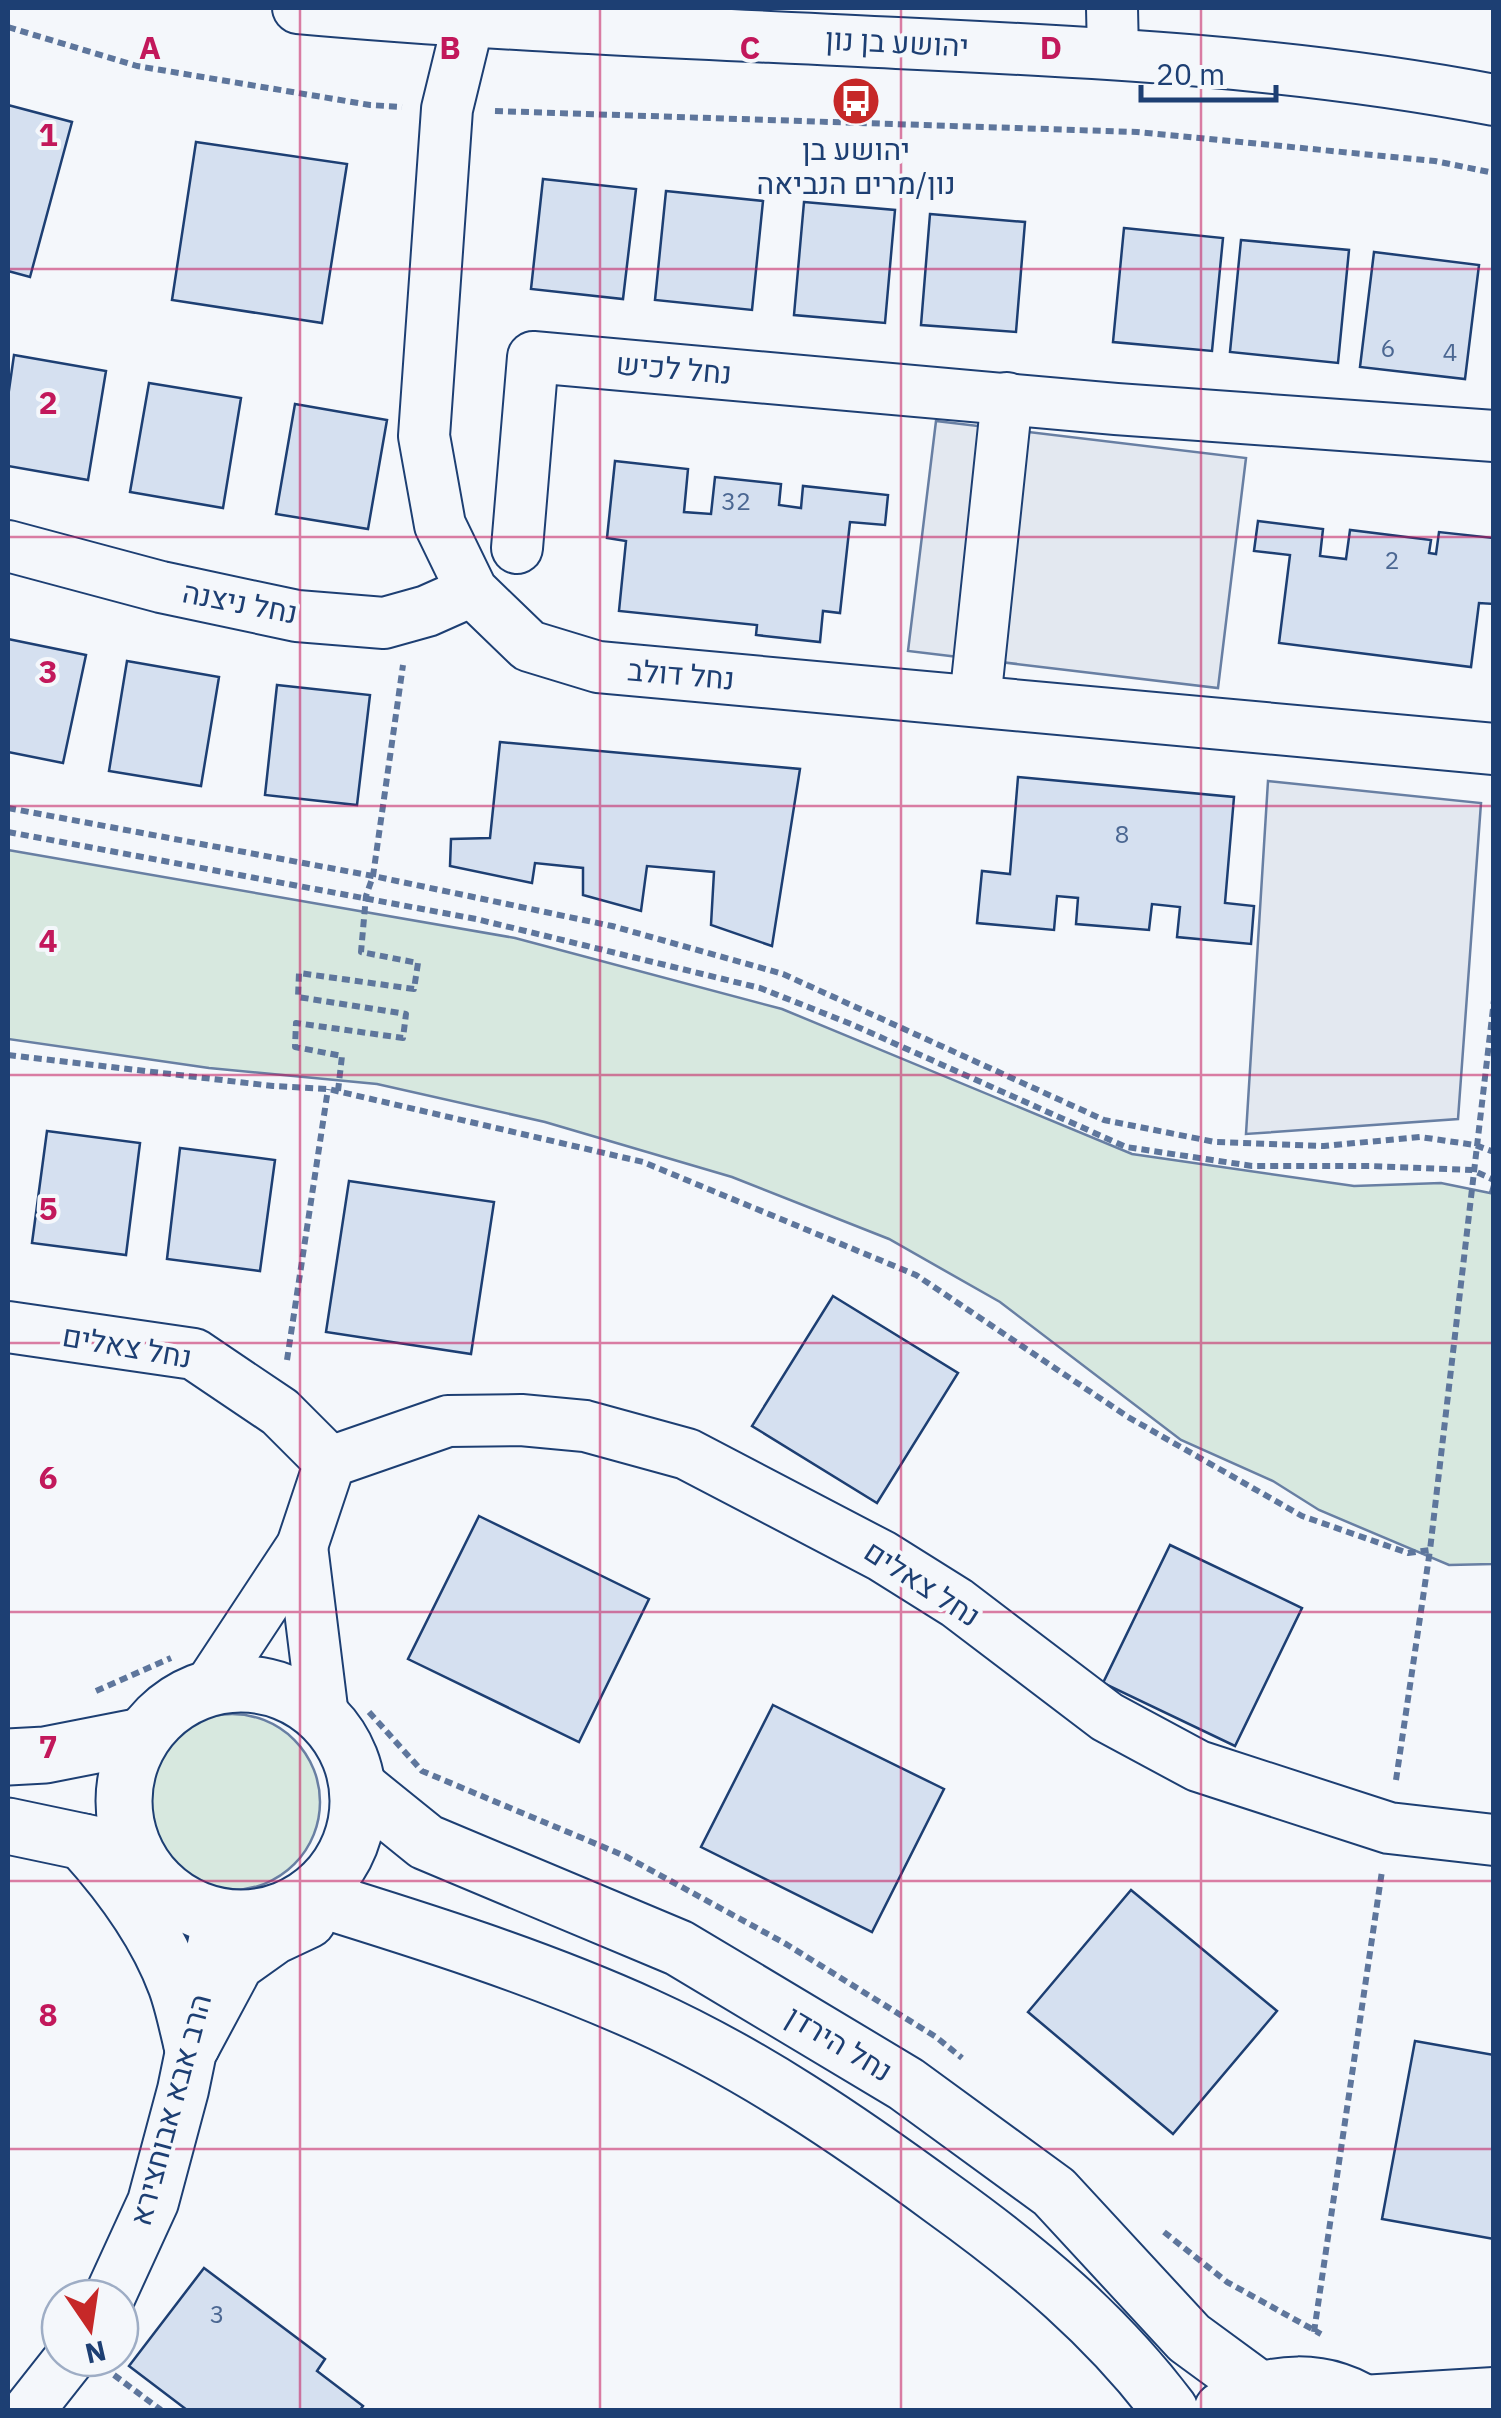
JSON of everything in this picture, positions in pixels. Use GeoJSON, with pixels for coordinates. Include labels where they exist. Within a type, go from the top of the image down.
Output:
{"type":"FeatureCollection","features":[{"type":"Feature","properties":{"kind":"main road"},"geometry":{"type":"LineString","coordinates":[[250,1683],[289,1693],[324,1716],[347,1748],[358,1787],[358,1819],[349,1849],[332,1875],[324,1901],[236,1963],[192,2045],[176,1984],[119,1882],[109,1847],[123,1813],[126,1773],[142,1736],[160,1715],[183,1698],[209,1687],[250,1683]]}},
{"type":"Feature","properties":{"kind":"main road"},"geometry":{"type":"LineString","coordinates":[[8,1756],[44,1755],[142,1736]]}},
{"type":"Feature","properties":{"kind":"main road","name":"נחל הירדן"},"geometry":{"type":"LineString","coordinates":[[358,1787],[426,1842],[679,1948],[906,2084],[1054,2192],[1241,2400]]}},
{"type":"Feature","properties":{"kind":"main road"},"geometry":{"type":"LineString","coordinates":[[8,1826],[109,1847],[192,1908],[219,1916],[251,1918],[324,1901],[491,1956],[646,2016],[773,2082],[883,2155],[1020,2255],[1122,2350],[1170,2410]]}},
{"type":"Feature","properties":{"kind":"main road"},"geometry":{"type":"LineString","coordinates":[[1118,2410],[1122,2350]]}},
{"type":"Feature","properties":{"kind":"main road"},"geometry":{"type":"LineString","coordinates":[[1241,2400],[1293,2384],[1328,2388],[1368,2406]]}},
{"type":"Feature","properties":{"kind":"street","name":"יהושע בן נון"},"geometry":{"type":"LineString","coordinates":[[298,8],[1112,30],[1292,68],[1494,100]]}},
{"type":"Feature","properties":{"kind":"street","name":"נחל דולב"},"geometry":{"type":"LineString","coordinates":[[472,15],[446,110],[424,436],[440,525],[472,591],[529,646],[598,668],[1494,749]]}},
{"type":"Feature","properties":{"kind":"street","name":"נחל לכיש"},"geometry":{"type":"LineString","coordinates":[[517,548],[533,357],[1494,436]]}},
{"type":"Feature","properties":{"kind":"street"},"geometry":{"type":"LineString","coordinates":[[975,701],[1007,398]]}},
{"type":"Feature","properties":{"kind":"street","name":"נחל ניצנה"},"geometry":{"type":"LineString","coordinates":[[8,546],[161,587],[297,616],[384,623],[428,612],[472,591]]}},
{"type":"Feature","properties":{"kind":"street","name":"נחל צאלים"},"geometry":{"type":"LineString","coordinates":[[8,1327],[194,1354],[280,1412],[330,1462],[448,1421],[521,1420],[585,1426],[687,1454],[882,1556],[942,1593],[1107,1718],[1198,1766],[1389,1828],[1494,1840]]}},
{"type":"Feature","properties":{"kind":"street"},"geometry":{"type":"LineString","coordinates":[[209,1687],[302,1546],[330,1462]]}},
{"type":"Feature","properties":{"kind":"street"},"geometry":{"type":"LineString","coordinates":[[302,1546],[324,1716]]}},
{"type":"Feature","properties":{"kind":"street","name":"הרב אבא אבוחצירא"},"geometry":{"type":"LineString","coordinates":[[119,2278],[153,2202],[219,1916]]}},
{"type":"Feature","properties":{"kind":"street"},"geometry":{"type":"LineString","coordinates":[[29,2410],[69,2378]]}},
{"type":"Feature","properties":{"kind":"street"},"geometry":{"type":"LineString","coordinates":[[1368,2406],[1494,2394]]}},
{"type":"Feature","properties":{"kind":"path"},"geometry":{"type":"LineString","coordinates":[[8,27],[137,66],[370,106],[1137,132],[1435,161],[1494,174]]}},
{"type":"Feature","properties":{"kind":"path"},"geometry":{"type":"LineString","coordinates":[[338,1090],[342,1056],[295,1047],[296,1023],[403,1038],[406,1014],[298,997],[300,973],[414,989],[418,963],[361,952],[366,896],[404,663]]}},
{"type":"Feature","properties":{"kind":"path"},"geometry":{"type":"LineString","coordinates":[[8,808],[372,876],[612,926],[783,974],[1104,1120],[1215,1142],[1324,1146],[1420,1138],[1475,1145],[1494,1152]]}},
{"type":"Feature","properties":{"kind":"path"},"geometry":{"type":"LineString","coordinates":[[8,832],[366,896],[579,942],[760,988],[1126,1147],[1252,1166],[1472,1170],[1494,1180]]}},
{"type":"Feature","properties":{"kind":"path"},"geometry":{"type":"LineString","coordinates":[[1316,2332],[1430,1550],[1494,1000]]}},
{"type":"Feature","properties":{"kind":"path"},"geometry":{"type":"LineString","coordinates":[[8,1055],[338,1090],[643,1162],[916,1274],[1128,1417],[1302,1516],[1408,1553],[1430,1550]]}},
{"type":"Feature","properties":{"kind":"path"},"geometry":{"type":"LineString","coordinates":[[290,1339],[328,1089]]}},
{"type":"Feature","properties":{"kind":"path"},"geometry":{"type":"LineString","coordinates":[[111,2378],[161,2410]]}},
{"type":"Feature","properties":{"kind":"shaded area"},"geometry":{"type":"Polygon","coordinates":[[[936,421],[1246,458],[1218,688],[908,651],[936,421]]]}},
{"type":"Feature","properties":{"kind":"shaded area"},"geometry":{"type":"Polygon","coordinates":[[[1268,781],[1481,803],[1458,1119],[1246,1134],[1268,781]]]}},
{"type":"Feature","properties":{"kind":"shaded area"},"geometry":{"type":"Polygon","coordinates":[[[8,850],[515,938],[782,1009],[1132,1154],[1354,1186],[1441,1183],[1490,1193],[1493,1182],[1493,1564],[1449,1565],[1319,1510],[1273,1481],[1181,1440],[1000,1302],[889,1239],[732,1177],[545,1122],[377,1084],[209,1068],[8,1039],[8,850]]]}},
{"type":"Feature","properties":{"kind":"shaded area"},"geometry":{"type":"Polygon","coordinates":[[[232,1714],[266,1721],[294,1740],[313,1768],[320,1802],[313,1836],[294,1864],[266,1883],[232,1890],[198,1883],[170,1864],[151,1836],[144,1802],[151,1768],[170,1740],[198,1721],[232,1714]]]}},
{"type":"Feature","properties":{"kind":"building"},"geometry":{"type":"Polygon","coordinates":[[[8,105],[72,122],[30,277],[8,271],[8,105]]]}},
{"type":"Feature","properties":{"kind":"building"},"geometry":{"type":"Polygon","coordinates":[[[196,142],[347,164],[322,323],[172,300],[196,142]]]}},
{"type":"Feature","properties":{"kind":"building"},"geometry":{"type":"Polygon","coordinates":[[[543,179],[636,189],[623,299],[531,289],[543,179]]]}},
{"type":"Feature","properties":{"kind":"building"},"geometry":{"type":"Polygon","coordinates":[[[666,191],[763,201],[752,310],[655,300],[666,191]]]}},
{"type":"Feature","properties":{"kind":"building"},"geometry":{"type":"Polygon","coordinates":[[[804,202],[895,210],[885,323],[794,315],[804,202]]]}},
{"type":"Feature","properties":{"kind":"building"},"geometry":{"type":"Polygon","coordinates":[[[930,214],[1025,222],[1016,332],[921,325],[930,214]]]}},
{"type":"Feature","properties":{"kind":"building"},"geometry":{"type":"Polygon","coordinates":[[[1124,228],[1223,238],[1212,351],[1113,342],[1124,228]]]}},
{"type":"Feature","properties":{"kind":"building"},"geometry":{"type":"Polygon","coordinates":[[[1241,240],[1349,250],[1338,363],[1230,352],[1241,240]]]}},
{"type":"Feature","properties":{"kind":"building"},"geometry":{"type":"Polygon","coordinates":[[[1374,252],[1479,265],[1465,379],[1360,367],[1374,252]]]}},
{"type":"Feature","properties":{"kind":"building"},"geometry":{"type":"Polygon","coordinates":[[[14,355],[106,371],[88,480],[8,466],[8,397],[14,355]]]}},
{"type":"Feature","properties":{"kind":"building"},"geometry":{"type":"Polygon","coordinates":[[[149,383],[241,398],[223,508],[130,492],[149,383]]]}},
{"type":"Feature","properties":{"kind":"building"},"geometry":{"type":"Polygon","coordinates":[[[295,404],[387,420],[368,529],[276,514],[295,404]]]}},
{"type":"Feature","properties":{"kind":"building"},"geometry":{"type":"Polygon","coordinates":[[[615,461],[688,469],[684,512],[711,514],[715,477],[781,484],[779,505],[801,508],[803,486],[888,495],[885,525],[850,522],[840,613],[823,611],[820,642],[756,635],[757,625],[619,611],[626,541],[607,538],[615,461]]]}},
{"type":"Feature","properties":{"kind":"building"},"geometry":{"type":"Polygon","coordinates":[[[1258,521],[1323,529],[1320,556],[1346,559],[1350,530],[1431,540],[1429,553],[1436,554],[1439,532],[1494,538],[1494,604],[1479,603],[1471,667],[1279,643],[1290,555],[1254,551],[1258,521]]]}},
{"type":"Feature","properties":{"kind":"building"},"geometry":{"type":"Polygon","coordinates":[[[8,639],[86,655],[63,763],[8,752],[8,639]]]}},
{"type":"Feature","properties":{"kind":"building"},"geometry":{"type":"Polygon","coordinates":[[[127,661],[219,677],[201,786],[109,771],[127,661]]]}},
{"type":"Feature","properties":{"kind":"building"},"geometry":{"type":"Polygon","coordinates":[[[277,685],[370,695],[357,805],[265,795],[277,685]]]}},
{"type":"Feature","properties":{"kind":"building"},"geometry":{"type":"Polygon","coordinates":[[[500,742],[800,769],[772,946],[711,925],[714,872],[647,866],[641,911],[583,895],[583,868],[535,863],[532,883],[450,866],[451,839],[490,838],[500,742]]]}},
{"type":"Feature","properties":{"kind":"building"},"geometry":{"type":"Polygon","coordinates":[[[1018,777],[1234,797],[1225,903],[1254,906],[1251,944],[1177,937],[1180,907],[1152,904],[1149,930],[1076,924],[1078,898],[1057,896],[1054,930],[977,923],[982,871],[1010,874],[1018,777]]]}},
{"type":"Feature","properties":{"kind":"building"},"geometry":{"type":"Polygon","coordinates":[[[47,1131],[140,1143],[126,1255],[32,1243],[47,1131]]]}},
{"type":"Feature","properties":{"kind":"building"},"geometry":{"type":"Polygon","coordinates":[[[180,1148],[275,1160],[260,1271],[167,1259],[180,1148]]]}},
{"type":"Feature","properties":{"kind":"building"},"geometry":{"type":"Polygon","coordinates":[[[349,1181],[494,1202],[471,1354],[326,1332],[349,1181]]]}},
{"type":"Feature","properties":{"kind":"building"},"geometry":{"type":"Polygon","coordinates":[[[833,1296],[958,1373],[877,1503],[752,1426],[833,1296]]]}},
{"type":"Feature","properties":{"kind":"building"},"geometry":{"type":"Polygon","coordinates":[[[479,1516],[649,1599],[579,1742],[408,1659],[479,1516]]]}},
{"type":"Feature","properties":{"kind":"building"},"geometry":{"type":"Polygon","coordinates":[[[1170,1545],[1302,1608],[1235,1746],[1103,1683],[1170,1545]]]}},
{"type":"Feature","properties":{"kind":"building"},"geometry":{"type":"Polygon","coordinates":[[[773,1705],[944,1789],[872,1932],[701,1847],[773,1705]]]}},
{"type":"Feature","properties":{"kind":"building"},"geometry":{"type":"Polygon","coordinates":[[[1131,1890],[1277,2011],[1173,2134],[1028,2012],[1131,1890]]]}},
{"type":"Feature","properties":{"kind":"building"},"geometry":{"type":"Polygon","coordinates":[[[1415,2041],[1494,2055],[1494,2239],[1382,2219],[1415,2041]]]}},
{"type":"Feature","properties":{"kind":"building"},"geometry":{"type":"Polygon","coordinates":[[[204,2268],[325,2359],[317,2371],[363,2406],[360,2410],[187,2410],[140,2374],[140,2352],[204,2268]]]}},
{"type":"Feature","properties":{"kind":"place","name":"יהושע בן נון/מרים הנביאה"},"geometry":{"type":"Point","coordinates":[856,101]}}]}
